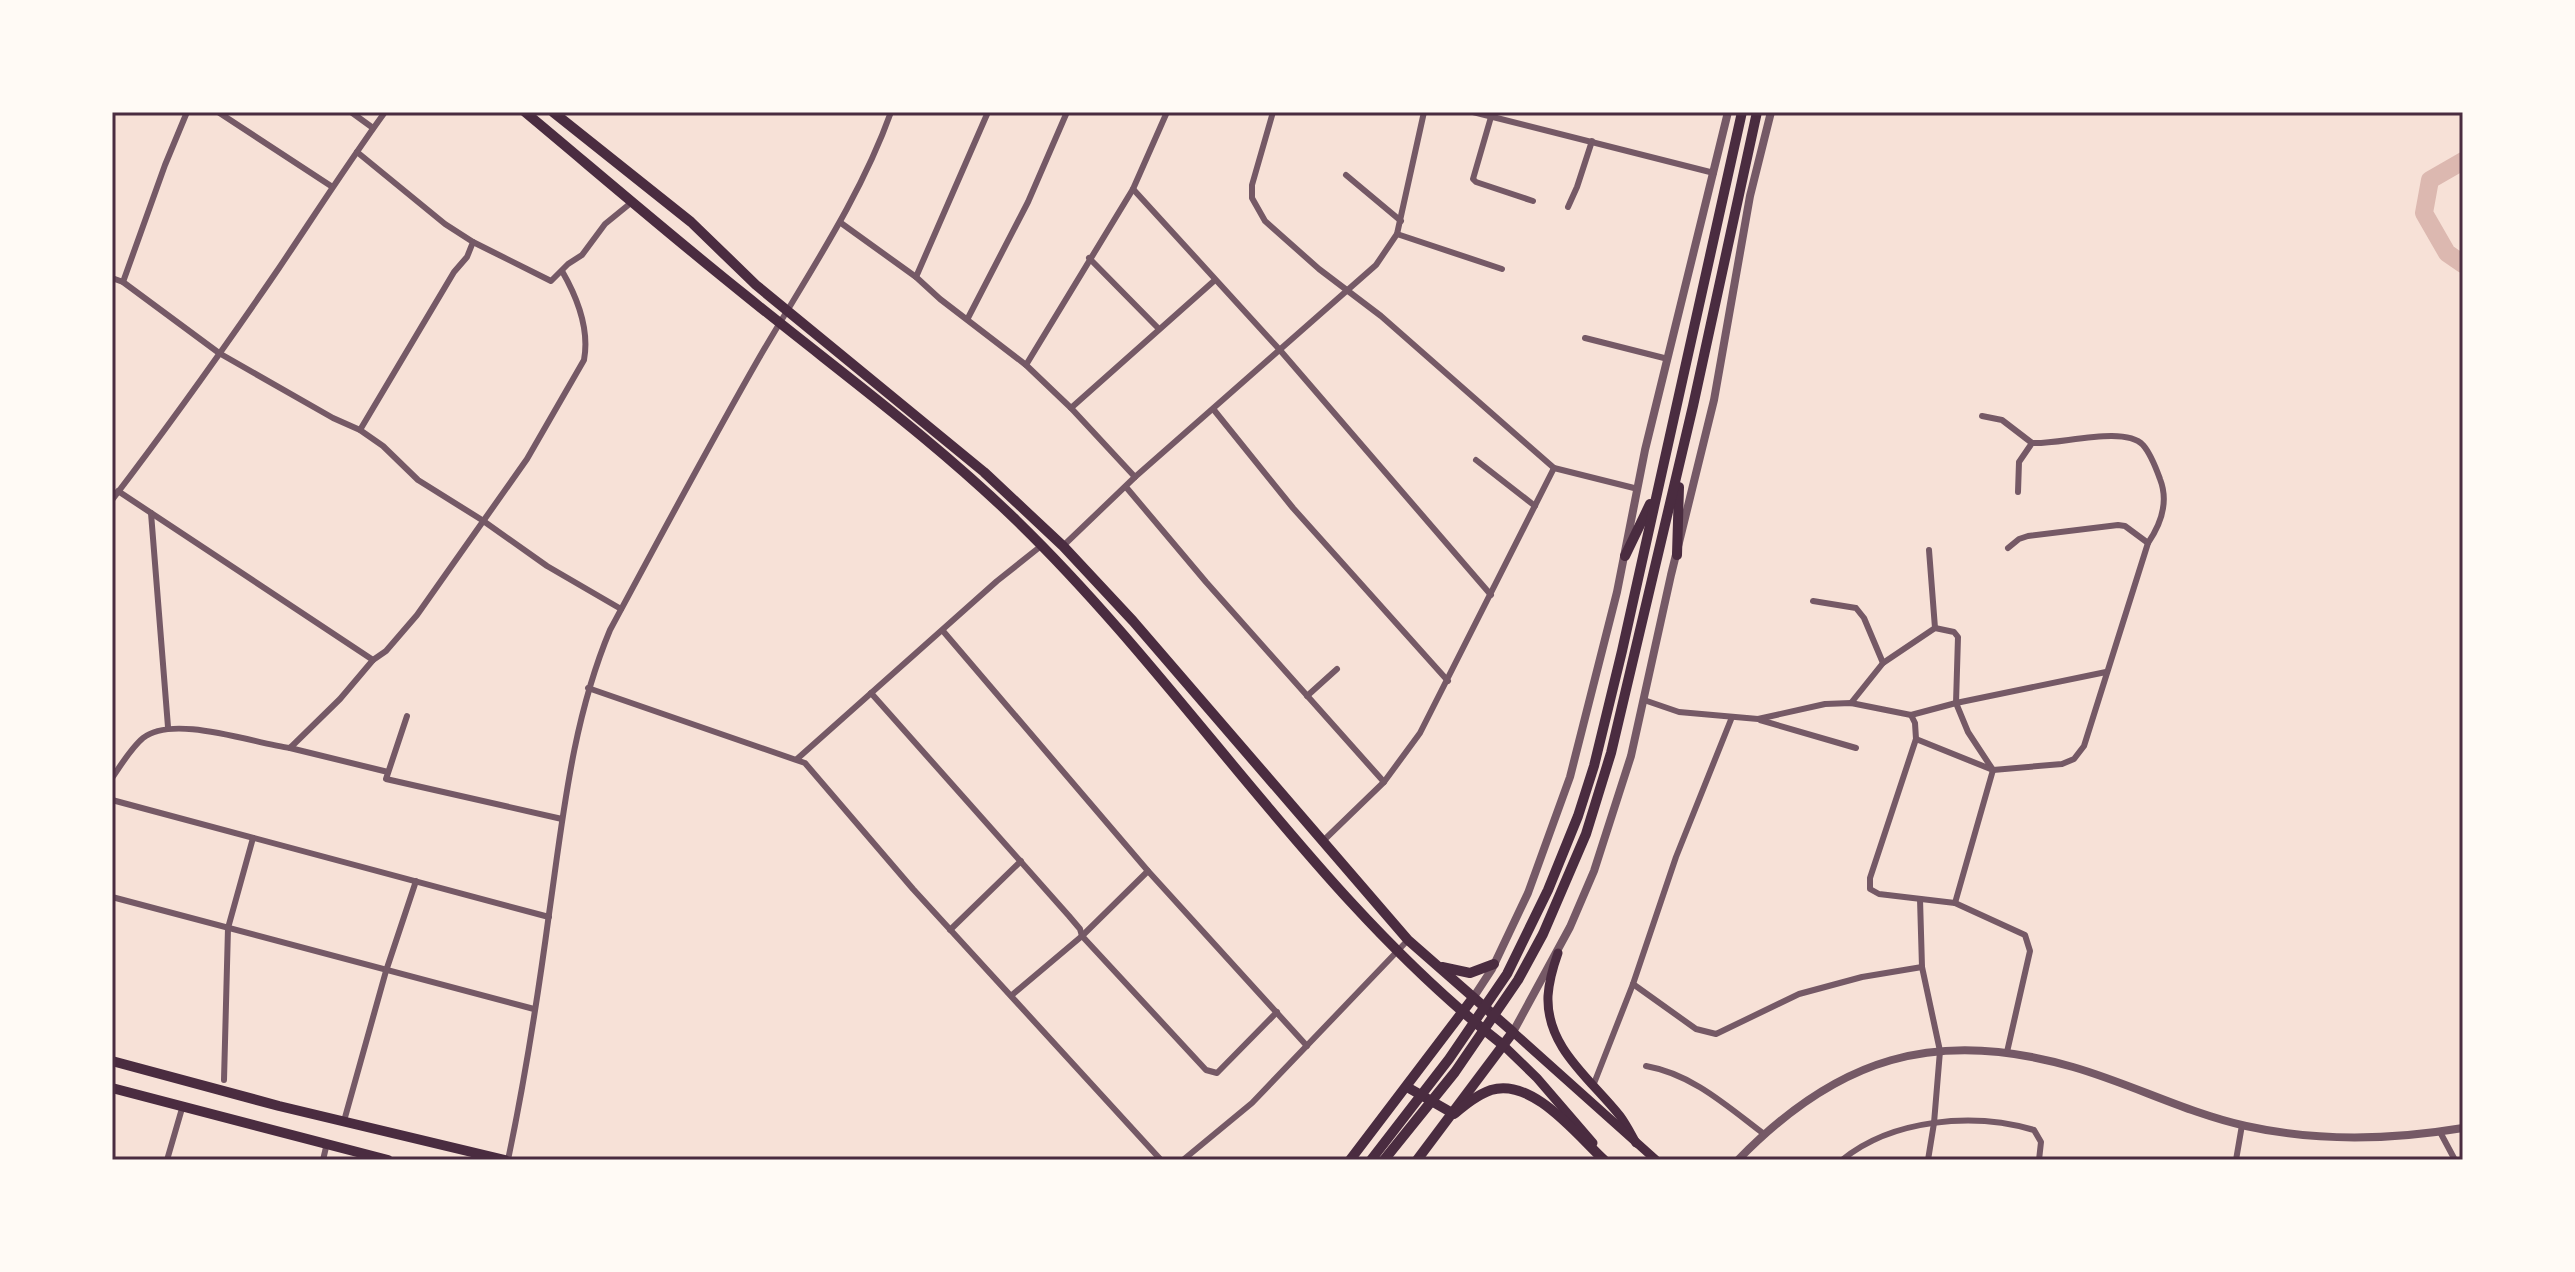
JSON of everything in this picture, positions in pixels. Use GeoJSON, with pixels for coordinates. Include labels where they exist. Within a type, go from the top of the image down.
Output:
{"type":"FeatureCollection","features":[{"type":"Feature","properties":{"kind":"main road"},"geometry":{"type":"LineString","coordinates":[[525,112],[937,449],[1041,546],[1119,631],[1363,914],[1463,1014],[1503,1045],[1548,1090],[1605,1160]]}},
{"type":"Feature","properties":{"kind":"main road"},"geometry":{"type":"LineString","coordinates":[[553,112],[691,222],[756,285],[984,472],[1063,546],[1133,621],[1408,940],[1656,1160]]}},
{"type":"Feature","properties":{"kind":"main road"},"geometry":{"type":"LineString","coordinates":[[1371,1160],[1449,1059],[1507,974],[1571,835],[1594,766],[1641,570],[1742,112]]}},
{"type":"Feature","properties":{"kind":"main road"},"geometry":{"type":"LineString","coordinates":[[1384,1160],[1455,1072],[1518,980],[1562,895],[1602,786],[1679,465],[1757,112]]}},
{"type":"Feature","properties":{"kind":"main road"},"geometry":{"type":"LineString","coordinates":[[1677,555],[1679,465]]}},
{"type":"Feature","properties":{"kind":"main road"},"geometry":{"type":"LineString","coordinates":[[1625,556],[1660,480]]}},
{"type":"Feature","properties":{"kind":"main road"},"geometry":{"type":"LineString","coordinates":[[1119,631],[1133,621]]}},
{"type":"Feature","properties":{"kind":"main road"},"geometry":{"type":"LineString","coordinates":[[1363,914],[1376,904]]}},
{"type":"Feature","properties":{"kind":"main road"},"geometry":{"type":"LineString","coordinates":[[1558,953],[1548,998],[1551,1022],[1559,1044],[1620,1117],[1636,1143]]}},
{"type":"Feature","properties":{"kind":"main road"},"geometry":{"type":"LineString","coordinates":[[1426,957],[1449,970],[1460,972],[1478,971],[1494,964]]}},
{"type":"Feature","properties":{"kind":"main road"},"geometry":{"type":"LineString","coordinates":[[1350,1160],[1473,998]]}},
{"type":"Feature","properties":{"kind":"main road"},"geometry":{"type":"LineString","coordinates":[[1417,1160],[1513,1032]]}},
{"type":"Feature","properties":{"kind":"main road"},"geometry":{"type":"LineString","coordinates":[[112,1061],[279,1106],[506,1160]]}},
{"type":"Feature","properties":{"kind":"main road"},"geometry":{"type":"LineString","coordinates":[[1407,1087],[1454,1114]]}},
{"type":"Feature","properties":{"kind":"main road"},"geometry":{"type":"LineString","coordinates":[[112,1088],[388,1160]]}},
{"type":"Feature","properties":{"kind":"main road"},"geometry":{"type":"LineString","coordinates":[[1454,1114],[1492,1090],[1514,1088],[1547,1107],[1605,1160]]}},
{"type":"Feature","properties":{"kind":"street"},"geometry":{"type":"LineString","coordinates":[[123,282],[187,112]]}},
{"type":"Feature","properties":{"kind":"street"},"geometry":{"type":"LineString","coordinates":[[218,112],[331,186]]}},
{"type":"Feature","properties":{"kind":"street"},"geometry":{"type":"LineString","coordinates":[[351,112],[373,128]]}},
{"type":"Feature","properties":{"kind":"street"},"geometry":{"type":"LineString","coordinates":[[112,500],[166,430],[331,186],[385,112]]}},
{"type":"Feature","properties":{"kind":"street"},"geometry":{"type":"LineString","coordinates":[[506,1160],[534,1009],[576,734],[588,688],[621,609],[761,356],[841,223],[876,153],[891,112]]}},
{"type":"Feature","properties":{"kind":"street"},"geometry":{"type":"LineString","coordinates":[[916,277],[988,112]]}},
{"type":"Feature","properties":{"kind":"street"},"geometry":{"type":"LineString","coordinates":[[968,318],[1028,202],[1067,112]]}},
{"type":"Feature","properties":{"kind":"street"},"geometry":{"type":"LineString","coordinates":[[1026,365],[1133,189],[1167,112]]}},
{"type":"Feature","properties":{"kind":"street"},"geometry":{"type":"LineString","coordinates":[[1273,112],[1254,174],[1252,198],[1265,221],[1319,269],[1350,290],[1554,468],[1638,489]]}},
{"type":"Feature","properties":{"kind":"street"},"geometry":{"type":"LineString","coordinates":[[1063,546],[1135,477],[1376,265],[1397,234],[1424,112]]}},
{"type":"Feature","properties":{"kind":"street"},"geometry":{"type":"LineString","coordinates":[[1477,112],[1714,173]]}},
{"type":"Feature","properties":{"kind":"street"},"geometry":{"type":"LineString","coordinates":[[1473,998],[1494,964],[1528,893],[1570,777],[1625,556],[1668,359],[1728,112]]}},
{"type":"Feature","properties":{"kind":"street"},"geometry":{"type":"LineString","coordinates":[[1513,1032],[1558,953],[1581,901],[1628,768],[1714,400],[1750,196],[1771,112]]}},
{"type":"Feature","properties":{"kind":"street"},"geometry":{"type":"LineString","coordinates":[[1491,117],[1473,179],[1533,201]]}},
{"type":"Feature","properties":{"kind":"street"},"geometry":{"type":"LineString","coordinates":[[1568,207],[1592,141]]}},
{"type":"Feature","properties":{"kind":"street"},"geometry":{"type":"LineString","coordinates":[[357,152],[445,224],[473,242],[551,281],[582,255],[605,224],[632,202]]}},
{"type":"Feature","properties":{"kind":"street"},"geometry":{"type":"LineString","coordinates":[[1346,175],[1401,221]]}},
{"type":"Feature","properties":{"kind":"street"},"geometry":{"type":"LineString","coordinates":[[1133,189],[1279,349],[1491,595]]}},
{"type":"Feature","properties":{"kind":"street"},"geometry":{"type":"LineString","coordinates":[[841,223],[916,277],[1026,365],[1135,477]]}},
{"type":"Feature","properties":{"kind":"street"},"geometry":{"type":"LineString","coordinates":[[1397,234],[1502,269]]}},
{"type":"Feature","properties":{"kind":"street"},"geometry":{"type":"LineString","coordinates":[[360,430],[454,272],[472,249],[473,242]]}},
{"type":"Feature","properties":{"kind":"street"},"geometry":{"type":"LineString","coordinates":[[1089,258],[1158,328]]}},
{"type":"Feature","properties":{"kind":"street"},"geometry":{"type":"LineString","coordinates":[[290,748],[340,699],[373,660],[386,651],[417,615],[527,459],[584,360],[586,341],[580,308],[562,271]]}},
{"type":"Feature","properties":{"kind":"street"},"geometry":{"type":"LineString","coordinates":[[112,278],[123,282],[219,353],[333,418],[360,430],[383,446],[418,480],[547,566],[621,609]]}},
{"type":"Feature","properties":{"kind":"street"},"geometry":{"type":"LineString","coordinates":[[1071,408],[1215,280]]}},
{"type":"Feature","properties":{"kind":"street"},"geometry":{"type":"LineString","coordinates":[[1585,338],[1668,359]]}},
{"type":"Feature","properties":{"kind":"street"},"geometry":{"type":"LineString","coordinates":[[1214,410],[1293,508],[1448,681]]}},
{"type":"Feature","properties":{"kind":"street"},"geometry":{"type":"LineString","coordinates":[[1916,739],[1993,770],[2062,764],[2074,759],[2084,746],[2148,543],[2159,527],[2164,496],[2153,463],[2142,445],[2131,437],[2032,443],[2002,420],[1982,416]]}},
{"type":"Feature","properties":{"kind":"street"},"geometry":{"type":"LineString","coordinates":[[2018,492],[2019,462],[2032,443]]}},
{"type":"Feature","properties":{"kind":"street"},"geometry":{"type":"LineString","coordinates":[[1476,460],[1535,506]]}},
{"type":"Feature","properties":{"kind":"street"},"geometry":{"type":"LineString","coordinates":[[1322,842],[1384,782],[1420,733],[1554,468]]}},
{"type":"Feature","properties":{"kind":"street"},"geometry":{"type":"LineString","coordinates":[[1126,487],[1384,782]]}},
{"type":"Feature","properties":{"kind":"street"},"geometry":{"type":"LineString","coordinates":[[118,491],[373,660]]}},
{"type":"Feature","properties":{"kind":"street"},"geometry":{"type":"LineString","coordinates":[[151,513],[168,727]]}},
{"type":"Feature","properties":{"kind":"street"},"geometry":{"type":"LineString","coordinates":[[2008,548],[2028,536],[2118,525],[2125,526],[2148,543]]}},
{"type":"Feature","properties":{"kind":"street"},"geometry":{"type":"LineString","coordinates":[[797,759],[997,581],[1041,546]]}},
{"type":"Feature","properties":{"kind":"street"},"geometry":{"type":"LineString","coordinates":[[1929,550],[1935,628]]}},
{"type":"Feature","properties":{"kind":"street"},"geometry":{"type":"LineString","coordinates":[[1813,601],[1856,608],[1864,618],[1883,663]]}},
{"type":"Feature","properties":{"kind":"street"},"geometry":{"type":"LineString","coordinates":[[1851,703],[1883,663],[1935,628],[1954,632],[1958,637],[1956,703],[1968,732],[1993,770],[1955,903]]}},
{"type":"Feature","properties":{"kind":"street"},"geometry":{"type":"LineString","coordinates":[[943,631],[1148,871],[1307,1046]]}},
{"type":"Feature","properties":{"kind":"street"},"geometry":{"type":"LineString","coordinates":[[1307,696],[1337,669]]}},
{"type":"Feature","properties":{"kind":"street"},"geometry":{"type":"LineString","coordinates":[[1758,719],[1825,704],[1851,703],[1911,715],[2106,672]]}},
{"type":"Feature","properties":{"kind":"street"},"geometry":{"type":"LineString","coordinates":[[588,688],[797,759],[822,781],[950,930],[1161,1160]]}},
{"type":"Feature","properties":{"kind":"street"},"geometry":{"type":"LineString","coordinates":[[871,693],[1069,916],[1082,936],[1212,1073],[1217,1073],[1277,1012]]}},
{"type":"Feature","properties":{"kind":"street"},"geometry":{"type":"LineString","coordinates":[[1644,700],[1679,712],[1758,719],[1856,748]]}},
{"type":"Feature","properties":{"kind":"street"},"geometry":{"type":"LineString","coordinates":[[1911,715],[1916,739],[1870,878],[1870,889],[1879,894],[1955,903],[2025,935],[2030,951],[2007,1052]]}},
{"type":"Feature","properties":{"kind":"street"},"geometry":{"type":"LineString","coordinates":[[407,716],[386,779],[562,819]]}},
{"type":"Feature","properties":{"kind":"street"},"geometry":{"type":"LineString","coordinates":[[1593,1086],[1633,984],[1676,857],[1732,717]]}},
{"type":"Feature","properties":{"kind":"street"},"geometry":{"type":"LineString","coordinates":[[112,778],[144,737],[168,727],[290,748],[388,772]]}},
{"type":"Feature","properties":{"kind":"street"},"geometry":{"type":"LineString","coordinates":[[112,800],[549,917]]}},
{"type":"Feature","properties":{"kind":"street"},"geometry":{"type":"LineString","coordinates":[[224,1080],[228,928],[253,838]]}},
{"type":"Feature","properties":{"kind":"street"},"geometry":{"type":"LineString","coordinates":[[950,930],[1021,861]]}},
{"type":"Feature","properties":{"kind":"street"},"geometry":{"type":"LineString","coordinates":[[1012,995],[1082,936],[1148,871]]}},
{"type":"Feature","properties":{"kind":"street"},"geometry":{"type":"LineString","coordinates":[[344,1121],[386,971],[416,881]]}},
{"type":"Feature","properties":{"kind":"street"},"geometry":{"type":"LineString","coordinates":[[112,897],[534,1009]]}},
{"type":"Feature","properties":{"kind":"street"},"geometry":{"type":"LineString","coordinates":[[1920,899],[1922,967],[1940,1051],[1928,1160]]}},
{"type":"Feature","properties":{"kind":"street"},"geometry":{"type":"LineString","coordinates":[[1183,1160],[1252,1103],[1408,940]]}},
{"type":"Feature","properties":{"kind":"street"},"geometry":{"type":"LineString","coordinates":[[1633,984],[1696,1029],[1716,1034],[1799,994],[1862,977],[1922,967]]}},
{"type":"Feature","properties":{"kind":"street"},"geometry":{"type":"LineString","coordinates":[[1738,1160],[1803,1101],[1854,1073],[1940,1051],[1983,1049],[2075,1067],[2242,1125],[2286,1134],[2344,1138],[2401,1137],[2463,1128]]}},
{"type":"Feature","properties":{"kind":"street"},"geometry":{"type":"LineString","coordinates":[[1646,1066],[1667,1069],[1685,1077],[1764,1134]]}},
{"type":"Feature","properties":{"kind":"street"},"geometry":{"type":"LineString","coordinates":[[167,1160],[183,1105]]}},
{"type":"Feature","properties":{"kind":"street"},"geometry":{"type":"LineString","coordinates":[[1842,1160],[1854,1150],[1891,1134],[1934,1123],[2000,1122],[2034,1130],[2041,1142],[2039,1160]]}},
{"type":"Feature","properties":{"kind":"street"},"geometry":{"type":"LineString","coordinates":[[2236,1160],[2242,1125]]}},
{"type":"Feature","properties":{"kind":"street"},"geometry":{"type":"LineString","coordinates":[[2440,1132],[2455,1160]]}},
{"type":"Feature","properties":{"kind":"street"},"geometry":{"type":"LineString","coordinates":[[323,1160],[327,1143]]}},
{"type":"Feature","properties":{"kind":"waterway"},"geometry":{"type":"LineString","coordinates":[[2463,161],[2430,180],[2424,213],[2447,253],[2463,264]]}}]}
